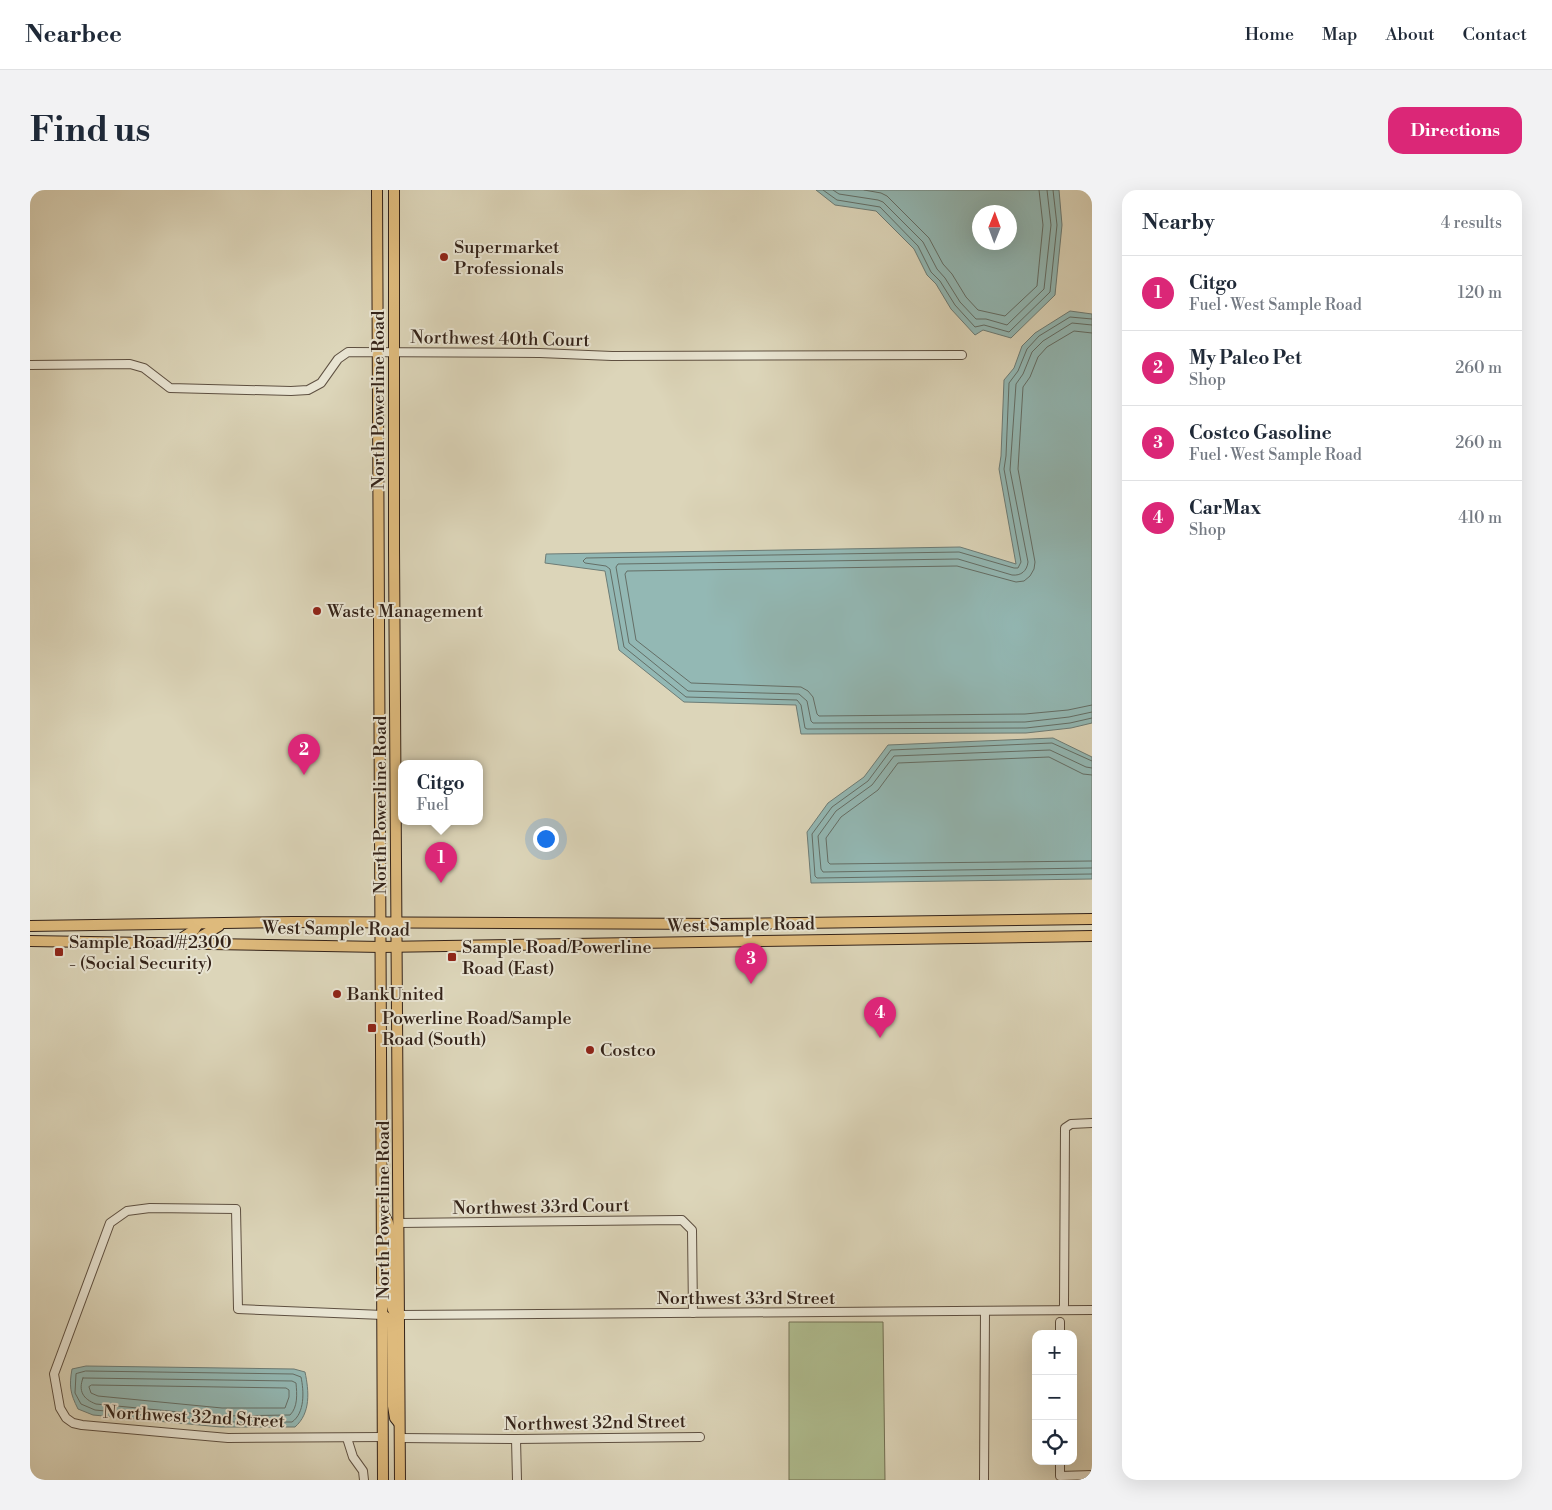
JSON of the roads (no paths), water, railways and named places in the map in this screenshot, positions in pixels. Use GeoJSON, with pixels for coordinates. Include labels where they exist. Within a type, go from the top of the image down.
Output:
{"type":"FeatureCollection","features":[{"type":"Feature","properties":{"kind":"main road","name":"North Powerline Road"},"geometry":{"type":"LineString","coordinates":[[377,190],[384,1315],[383,1480]]}},
{"type":"Feature","properties":{"kind":"main road","name":"North Powerline Road"},"geometry":{"type":"LineString","coordinates":[[394,190],[394,538],[400,1480]]}},
{"type":"Feature","properties":{"kind":"main road"},"geometry":{"type":"LineString","coordinates":[[394,538],[388,551],[379,559],[385,562],[395,579]]}},
{"type":"Feature","properties":{"kind":"main road"},"geometry":{"type":"LineString","coordinates":[[379,730],[387,743],[396,750]]}},
{"type":"Feature","properties":{"kind":"main road","name":"West Sample Road"},"geometry":{"type":"LineString","coordinates":[[30,926],[293,922],[722,924],[1092,919]]}},
{"type":"Feature","properties":{"kind":"main road"},"geometry":{"type":"LineString","coordinates":[[174,943],[187,936],[198,924]]}},
{"type":"Feature","properties":{"kind":"main road"},"geometry":{"type":"LineString","coordinates":[[196,944],[202,936],[222,924]]}},
{"type":"Feature","properties":{"kind":"main road","name":"West Sample Road"},"geometry":{"type":"LineString","coordinates":[[30,941],[398,947],[1092,936]]}},
{"type":"Feature","properties":{"kind":"main road"},"geometry":{"type":"LineString","coordinates":[[382,1114],[389,1121],[398,1136]]}},
{"type":"Feature","properties":{"kind":"main road"},"geometry":{"type":"LineString","coordinates":[[382,1213],[387,1218],[390,1233],[390,1299],[394,1312],[400,1315]]}},
{"type":"Feature","properties":{"kind":"main road"},"geometry":{"type":"LineString","coordinates":[[384,1315],[390,1320],[392,1325],[393,1406],[395,1418],[400,1425]]}},
{"type":"Feature","properties":{"kind":"street","name":"Northwest 40th Court"},"geometry":{"type":"LineString","coordinates":[[30,365],[130,364],[144,368],[170,388],[291,391],[308,390],[321,383],[338,359],[348,352],[534,352],[612,356],[962,355]]}},
{"type":"Feature","properties":{"kind":"street"},"geometry":{"type":"LineString","coordinates":[[1063,1310],[1065,1128],[1071,1124],[1092,1123]]}},
{"type":"Feature","properties":{"kind":"street","name":"Northwest 32nd Street"},"geometry":{"type":"LineString","coordinates":[[383,1437],[228,1438],[82,1425],[73,1423],[66,1418],[60,1408],[54,1374],[110,1223],[127,1211],[150,1208],[236,1209],[238,1308],[384,1315]]}},
{"type":"Feature","properties":{"kind":"street","name":"Northwest 33rd Court"},"geometry":{"type":"LineString","coordinates":[[399,1223],[682,1220],[692,1230],[693,1313]]}},
{"type":"Feature","properties":{"kind":"street","name":"Northwest 33rd Street"},"geometry":{"type":"LineString","coordinates":[[400,1315],[1092,1310]]}},
{"type":"Feature","properties":{"kind":"street"},"geometry":{"type":"LineString","coordinates":[[984,1480],[985,1311]]}},
{"type":"Feature","properties":{"kind":"street"},"geometry":{"type":"LineString","coordinates":[[1060,1322],[1060,1330]]}},
{"type":"Feature","properties":{"kind":"street","name":"Northwest 32nd Street"},"geometry":{"type":"LineString","coordinates":[[400,1438],[700,1437]]}},
{"type":"Feature","properties":{"kind":"street"},"geometry":{"type":"LineString","coordinates":[[347,1438],[353,1457],[362,1471],[364,1480]]}},
{"type":"Feature","properties":{"kind":"street"},"geometry":{"type":"LineString","coordinates":[[516,1439],[517,1480]]}},
{"type":"Feature","properties":{"kind":"street"},"geometry":{"type":"LineString","coordinates":[[1060,1465],[1060,1476],[1092,1475]]}},
{"type":"Feature","properties":{"kind":"water"},"geometry":{"type":"Polygon","coordinates":[[[816,190],[1059,190],[1062,225],[1055,295],[1011,338],[983,330],[975,335],[951,309],[936,284],[927,275],[914,249],[876,211],[835,205],[816,190]]]}},
{"type":"Feature","properties":{"kind":"water"},"geometry":{"type":"Polygon","coordinates":[[[1070,311],[1092,314],[1092,723],[1071,728],[1026,733],[801,734],[796,705],[684,702],[619,650],[605,571],[545,563],[546,554],[960,547],[1016,564],[999,469],[1004,380],[1014,368],[1022,346],[1035,333],[1070,311]]]}},
{"type":"Feature","properties":{"kind":"water"},"geometry":{"type":"Polygon","coordinates":[[[1053,738],[1092,757],[1092,879],[811,883],[807,832],[828,803],[864,777],[888,745],[1053,738]]]}},
{"type":"Feature","properties":{"kind":"water"},"geometry":{"type":"Polygon","coordinates":[[[86,1366],[294,1369],[305,1372],[308,1401],[304,1415],[295,1427],[221,1427],[93,1415],[78,1409],[71,1389],[72,1369],[86,1366]]]}},
{"type":"Feature","properties":{"kind":"place","name":"Supermarket Professionals"},"geometry":{"type":"Point","coordinates":[444,257]}},
{"type":"Feature","properties":{"kind":"place","name":"Waste Management"},"geometry":{"type":"Point","coordinates":[317,611]}},
{"type":"Feature","properties":{"kind":"place","name":"My Paleo Pet"},"geometry":{"type":"Point","coordinates":[304,775]}},
{"type":"Feature","properties":{"kind":"place","name":"Citgo"},"geometry":{"type":"Point","coordinates":[441,883]}},
{"type":"Feature","properties":{"kind":"place","name":"Sample Road/#2300 - (Social Security)"},"geometry":{"type":"Point","coordinates":[59,952]}},
{"type":"Feature","properties":{"kind":"place","name":"Sample Road/Powerline Road (East)"},"geometry":{"type":"Point","coordinates":[452,957]}},
{"type":"Feature","properties":{"kind":"place","name":"Costco Gasoline"},"geometry":{"type":"Point","coordinates":[751,984]}},
{"type":"Feature","properties":{"kind":"place","name":"BankUnited"},"geometry":{"type":"Point","coordinates":[337,994]}},
{"type":"Feature","properties":{"kind":"place","name":"Powerline Road/Sample Road (South)"},"geometry":{"type":"Point","coordinates":[372,1028]}},
{"type":"Feature","properties":{"kind":"place","name":"CarMax"},"geometry":{"type":"Point","coordinates":[880,1038]}},
{"type":"Feature","properties":{"kind":"place","name":"Costco"},"geometry":{"type":"Point","coordinates":[590,1050]}}]}
